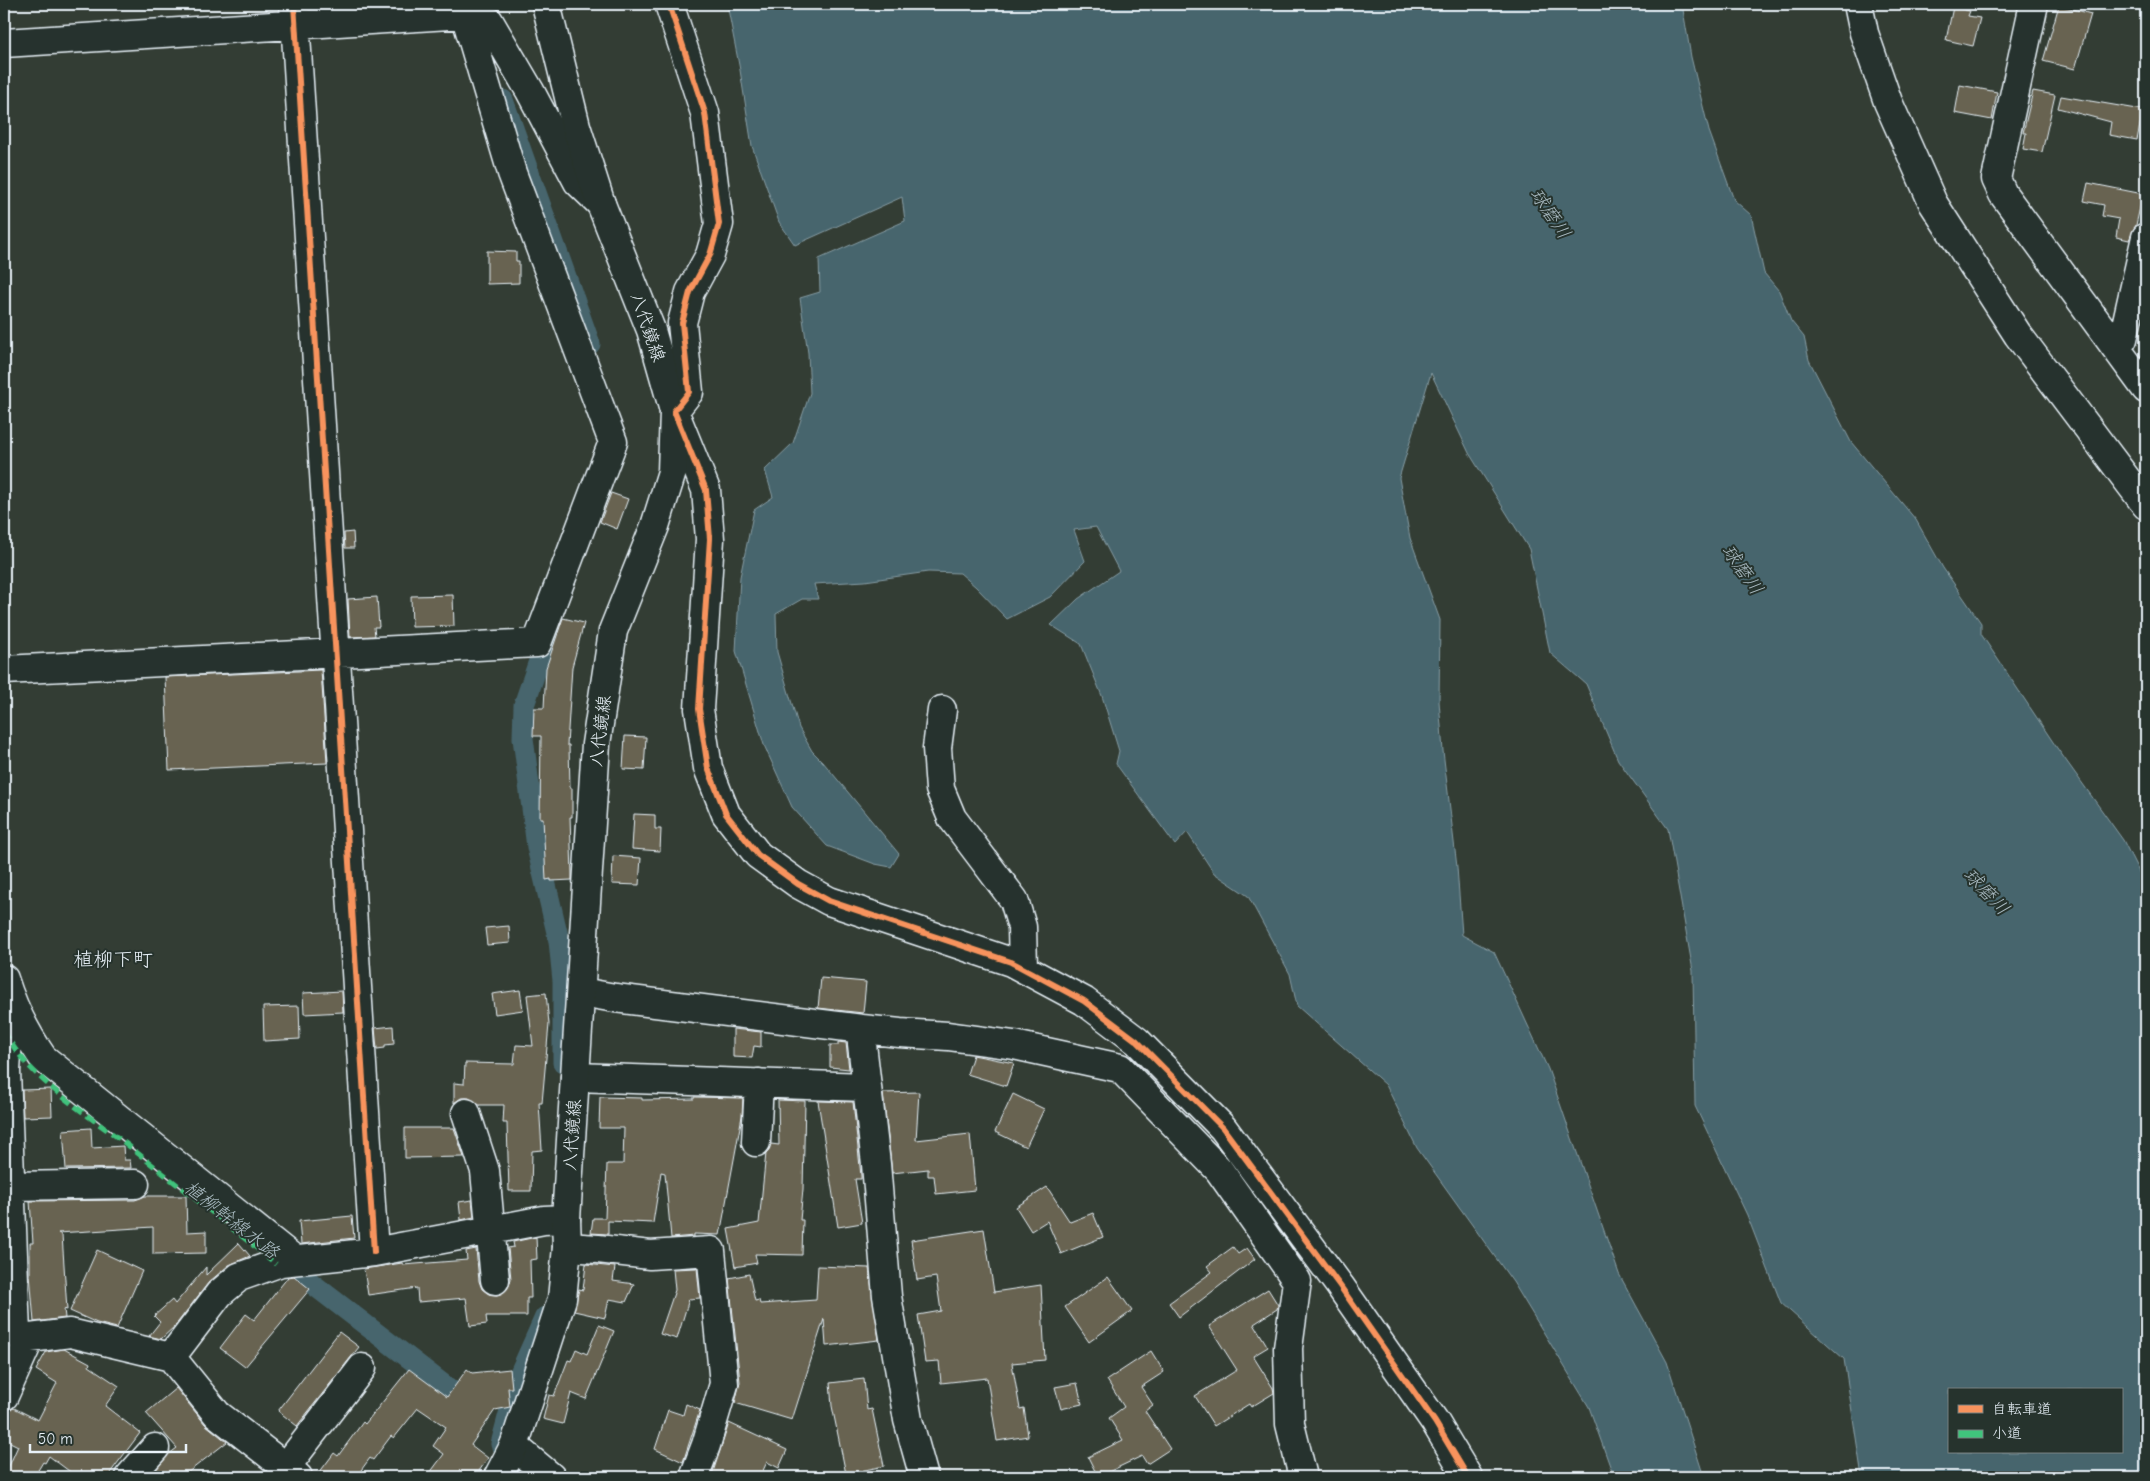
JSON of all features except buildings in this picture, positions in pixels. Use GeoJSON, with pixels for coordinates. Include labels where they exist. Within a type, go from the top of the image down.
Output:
{"type":"FeatureCollection","features":[{"type":"Feature","properties":{"kind":"street","name":"八代鏡線"},"geometry":{"type":"LineString","coordinates":[[498,1477],[514,1446],[562,1299],[567,1247],[566,1219],[596,744],[613,631],[655,526],[672,472],[674,411],[651,330],[601,204],[576,126],[546,4]]}},
{"type":"Feature","properties":{"kind":"street"},"geometry":{"type":"LineString","coordinates":[[669,4],[705,112],[719,224],[710,256],[690,292],[682,323],[690,392],[674,411],[706,490],[710,539],[699,710],[708,768],[726,814],[758,855],[798,884],[829,902],[1012,962],[1084,1001],[1137,1041],[1223,1128],[1340,1286],[1434,1422],[1468,1477]]}},
{"type":"Feature","properties":{"kind":"street"},"geometry":{"type":"LineString","coordinates":[[1858,4],[1864,33],[1888,102],[1933,203],[2018,335],[2146,505]]}},
{"type":"Feature","properties":{"kind":"street"},"geometry":{"type":"LineString","coordinates":[[2034,4],[1996,179],[2003,194],[2146,389]]}},
{"type":"Feature","properties":{"kind":"street"},"geometry":{"type":"LineString","coordinates":[[4,43],[295,14],[465,14],[488,21],[530,91],[578,182],[601,204]]}},
{"type":"Feature","properties":{"kind":"street"},"geometry":{"type":"LineString","coordinates":[[295,14],[374,1252]]}},
{"type":"Feature","properties":{"kind":"street"},"geometry":{"type":"LineString","coordinates":[[4,670],[537,643],[613,442],[512,173],[465,14]]}},
{"type":"Feature","properties":{"kind":"street"},"geometry":{"type":"LineString","coordinates":[[2116,348],[2123,339],[2146,237]]}},
{"type":"Feature","properties":{"kind":"street"},"geometry":{"type":"LineString","coordinates":[[942,710],[937,748],[940,789],[952,818],[1014,900],[1022,927],[1023,968]]}},
{"type":"Feature","properties":{"kind":"street"},"geometry":{"type":"LineString","coordinates":[[4,978],[16,1034],[6,1071],[8,1199],[17,1334],[4,1396]]}},
{"type":"Feature","properties":{"kind":"street"},"geometry":{"type":"LineString","coordinates":[[581,992],[615,998],[900,1034],[948,1036],[1014,1045],[1120,1068],[1223,1128]]}},
{"type":"Feature","properties":{"kind":"street"},"geometry":{"type":"LineString","coordinates":[[862,1029],[866,1088],[876,1164],[887,1296],[908,1420],[924,1477]]}},
{"type":"Feature","properties":{"kind":"street"},"geometry":{"type":"LineString","coordinates":[[16,1034],[43,1058],[295,1260]]}},
{"type":"Feature","properties":{"kind":"street"},"geometry":{"type":"LineString","coordinates":[[1120,1068],[1219,1170],[1297,1281],[1288,1348],[1288,1376],[1290,1424],[1303,1477]]}},
{"type":"Feature","properties":{"kind":"street"},"geometry":{"type":"LineString","coordinates":[[575,1077],[866,1088]]}},
{"type":"Feature","properties":{"kind":"street"},"geometry":{"type":"LineString","coordinates":[[756,1142],[759,1084]]}},
{"type":"Feature","properties":{"kind":"street"},"geometry":{"type":"LineString","coordinates":[[466,1113],[485,1172],[495,1280]]}},
{"type":"Feature","properties":{"kind":"street"},"geometry":{"type":"LineString","coordinates":[[8,1199],[135,1184]]}},
{"type":"Feature","properties":{"kind":"street"},"geometry":{"type":"LineString","coordinates":[[171,1357],[219,1294],[239,1277],[281,1262],[374,1252],[490,1232],[544,1220],[566,1219]]}},
{"type":"Feature","properties":{"kind":"street"},"geometry":{"type":"LineString","coordinates":[[567,1247],[598,1248],[650,1256],[711,1251],[724,1384],[706,1445],[694,1477]]}},
{"type":"Feature","properties":{"kind":"street"},"geometry":{"type":"LineString","coordinates":[[17,1334],[70,1333],[171,1357],[217,1414],[292,1472],[362,1368]]}},
{"type":"Feature","properties":{"kind":"street"},"geometry":{"type":"LineString","coordinates":[[514,1446],[551,1477]]}},
{"type":"Feature","properties":{"kind":"street"},"geometry":{"type":"LineString","coordinates":[[129,1477],[155,1448]]}},
{"type":"Feature","properties":{"kind":"water","name":"球磨川"},"geometry":{"type":"Polygon","coordinates":[[[727,4],[1682,4],[1691,57],[1709,131],[1734,200],[1751,215],[1764,273],[1779,291],[1791,321],[1804,337],[1809,360],[1851,442],[1916,520],[1943,568],[1981,623],[1981,634],[2057,748],[2123,840],[2146,886],[2146,1477],[1862,1477],[1844,1359],[1781,1303],[1747,1215],[1695,1106],[1693,971],[1668,829],[1618,760],[1586,684],[1550,653],[1529,549],[1469,453],[1431,373],[1399,478],[1410,538],[1440,620],[1439,701],[1457,867],[1462,935],[1494,952],[1548,1069],[1619,1274],[1667,1362],[1704,1477],[1616,1477],[1610,1466],[1589,1407],[1513,1282],[1417,1148],[1386,1085],[1297,1006],[1290,974],[1248,896],[1214,873],[1187,832],[1175,845],[1116,764],[1119,751],[1102,696],[1081,644],[1051,625],[1078,599],[1119,571],[1096,527],[1074,530],[1085,561],[1050,597],[1007,619],[960,573],[928,572],[865,581],[814,584],[818,599],[802,599],[776,614],[777,652],[799,728],[812,751],[899,854],[891,867],[875,864],[827,846],[792,807],[764,745],[736,651],[740,577],[754,510],[773,497],[765,470],[793,443],[810,393],[808,353],[800,298],[820,292],[819,259],[905,221],[902,197],[795,245],[779,222],[752,146],[727,4]]]}},
{"type":"Feature","properties":{"kind":"waterway"},"geometry":{"type":"LineString","coordinates":[[503,100],[590,344]]}},
{"type":"Feature","properties":{"kind":"waterway"},"geometry":{"type":"LineString","coordinates":[[550,629],[524,705],[523,738],[537,847],[559,941],[563,981],[563,1063]]}},
{"type":"Feature","properties":{"kind":"waterway","name":"植柳幹線水路"},"geometry":{"type":"LineString","coordinates":[[4,1018],[7,1028],[20,1048]]}},
{"type":"Feature","properties":{"kind":"waterway","name":"植柳幹線水路"},"geometry":{"type":"LineString","coordinates":[[276,1256],[474,1408]]}},
{"type":"Feature","properties":{"kind":"waterway"},"geometry":{"type":"LineString","coordinates":[[501,1444],[520,1373],[545,1317]]}},
{"type":"Feature","properties":{"kind":"marked path"},"geometry":{"type":"LineString","coordinates":[[4,1030],[26,1063],[57,1092],[125,1143],[276,1264]]}},
{"type":"Feature","properties":{"kind":"cycle path"},"geometry":{"type":"LineString","coordinates":[[294,4],[374,1252]]}},
{"type":"Feature","properties":{"kind":"cycle path"},"geometry":{"type":"LineString","coordinates":[[669,4],[705,113],[719,224],[710,255],[690,292],[682,323],[689,392],[674,411],[706,490],[710,539],[699,709],[708,768],[726,814],[758,855],[798,884],[829,901],[1011,962],[1084,1001],[1137,1041],[1223,1128],[1340,1286],[1435,1422],[1468,1477]]}},
{"type":"Feature","properties":{"kind":"district","name":"植柳下町"},"geometry":{"type":"Point","coordinates":[113,959]}}]}
